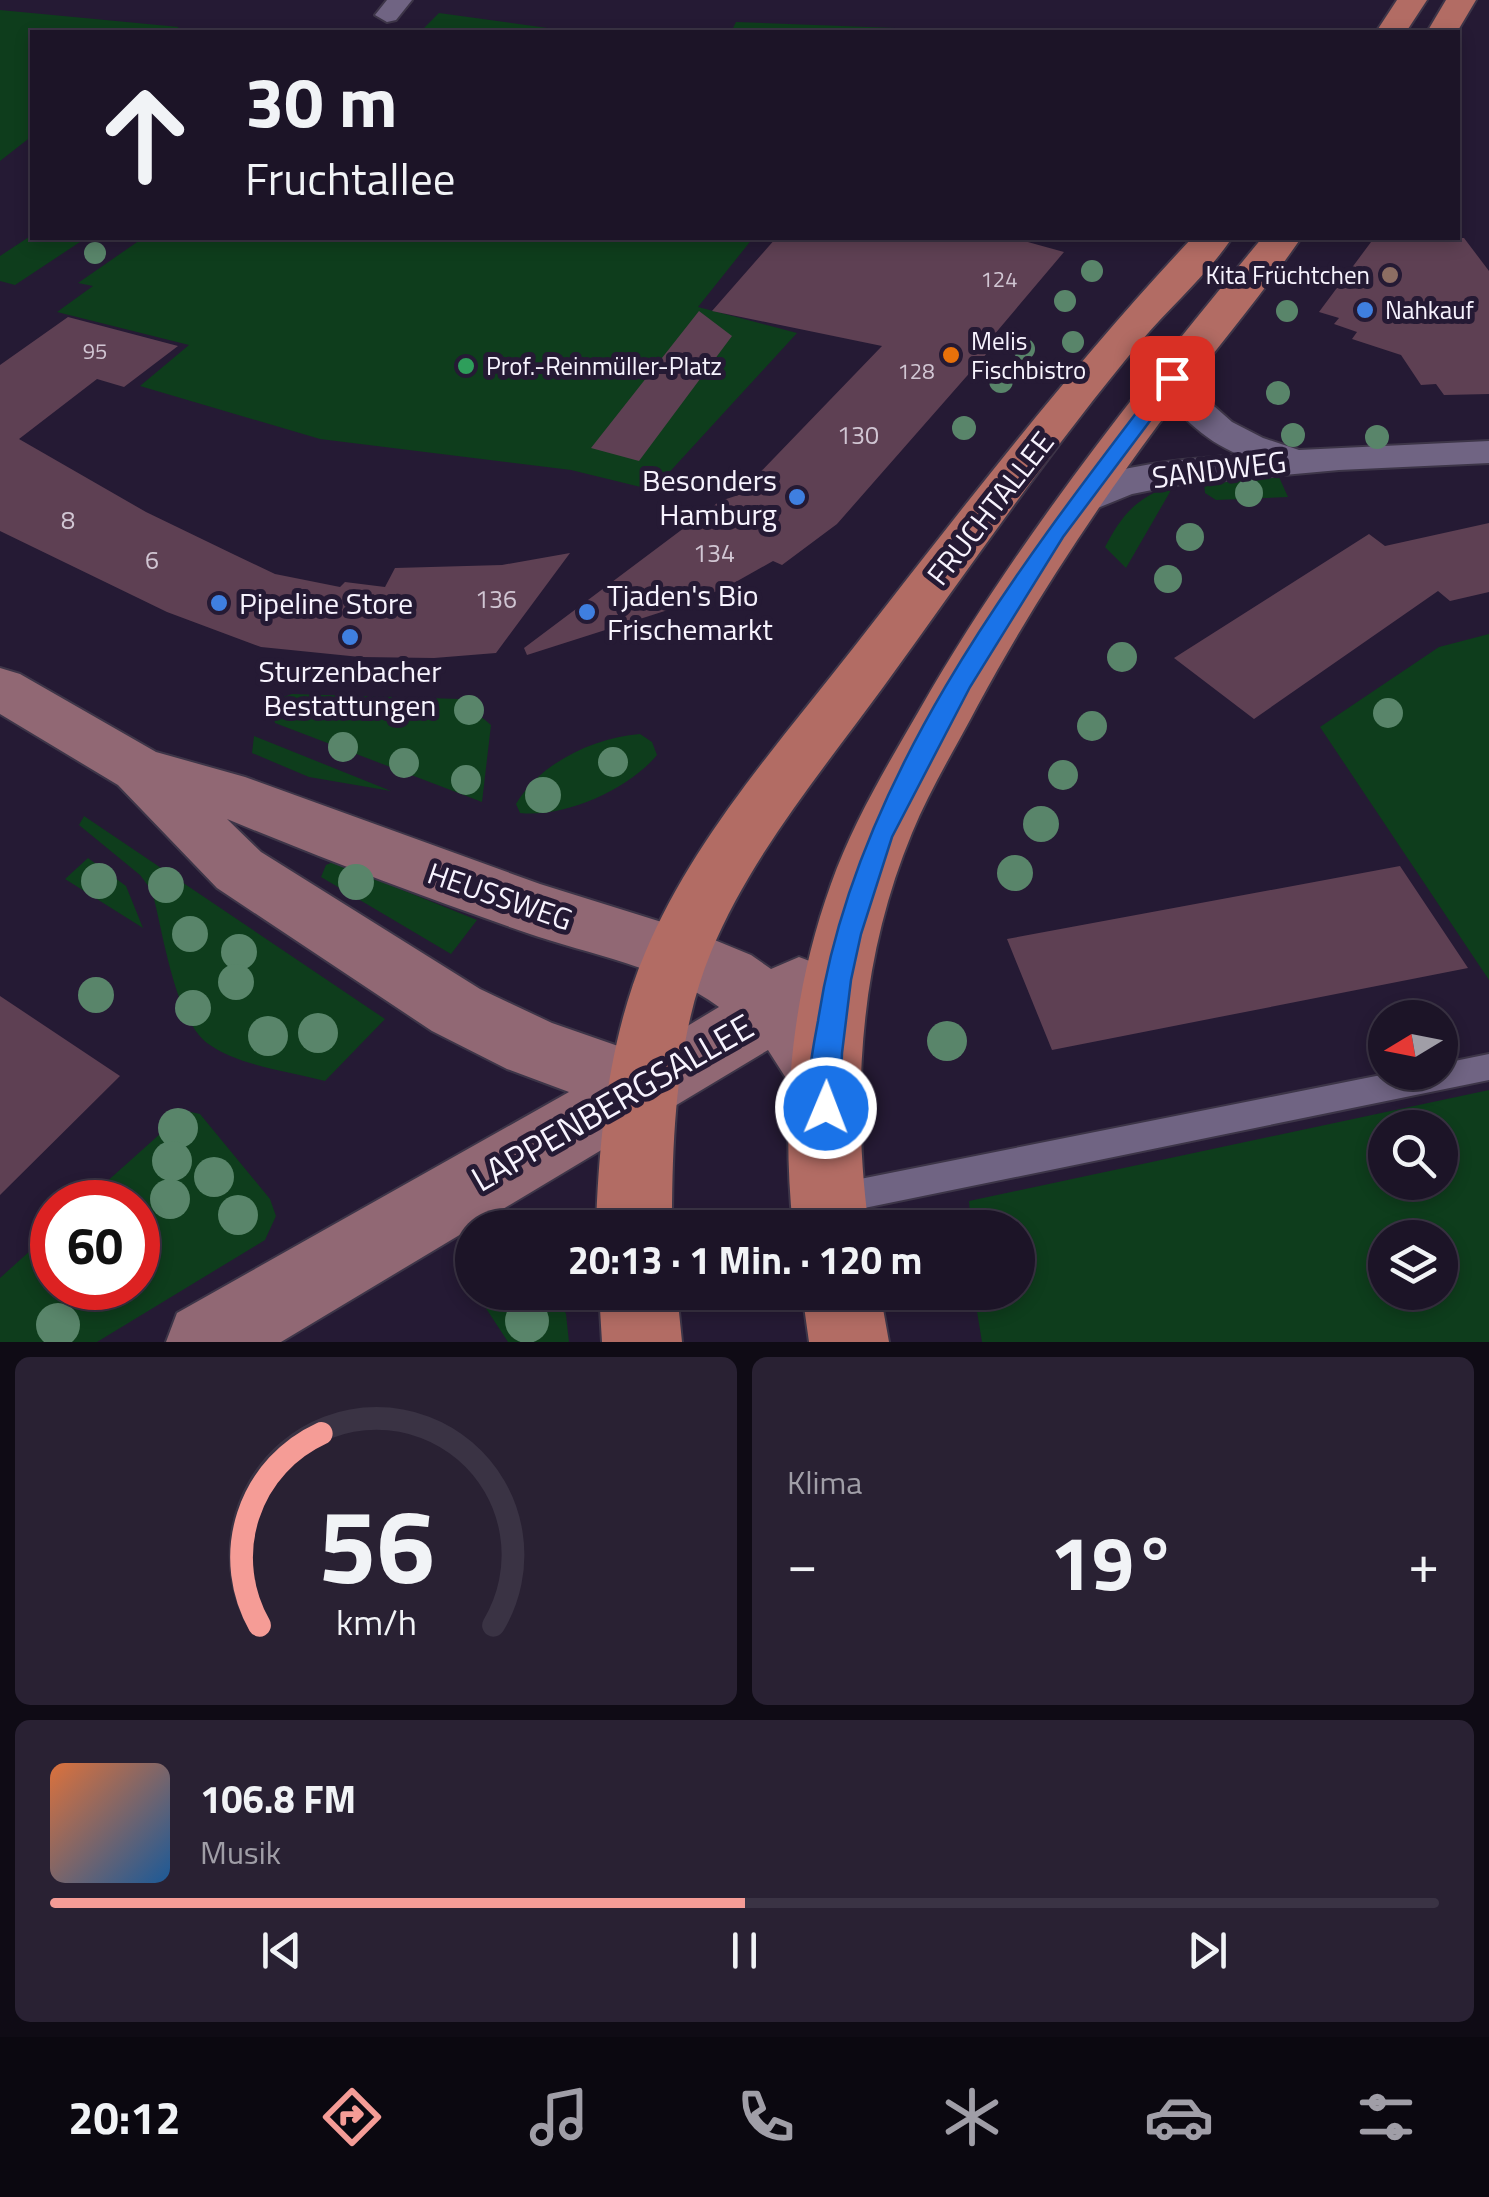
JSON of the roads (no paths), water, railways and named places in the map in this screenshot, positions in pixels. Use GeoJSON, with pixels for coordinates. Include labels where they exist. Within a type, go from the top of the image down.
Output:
{"type":"FeatureCollection","features":[{"type":"Feature","properties":{"kind":"main road"},"geometry":{"type":"LineString","coordinates":[[1392,30],[1412,0]]}},
{"type":"Feature","properties":{"kind":"main road"},"geometry":{"type":"LineString","coordinates":[[1443,30],[1461,0]]}},
{"type":"Feature","properties":{"kind":"main road","name":"FRUCHTALLEE"},"geometry":{"type":"LineString","coordinates":[[634,1210],[634,1168],[644,1087],[658,1016],[677,954],[709,888],[778,786],[1126,333],[1211,240]]}},
{"type":"Feature","properties":{"kind":"main road"},"geometry":{"type":"LineString","coordinates":[[829,1210],[825,1077],[847,934],[879,837],[960,684],[1055,533],[1280,240]]}},
{"type":"Feature","properties":{"kind":"main road"},"geometry":{"type":"LineString","coordinates":[[639,1310],[642,1342]]}},
{"type":"Feature","properties":{"kind":"main road"},"geometry":{"type":"LineString","coordinates":[[844,1310],[849,1342]]}},
{"type":"Feature","properties":{"kind":"street","name":"SANDWEG"},"geometry":{"type":"LineString","coordinates":[[1172,378],[1198,413],[1230,437],[1266,451],[1306,458]]}},
{"type":"Feature","properties":{"kind":"street","name":"SANDWEG"},"geometry":{"type":"LineString","coordinates":[[1078,504],[1129,480],[1306,458],[1489,452]]}},
{"type":"Feature","properties":{"kind":"street","name":"HEUSSWEG"},"geometry":{"type":"LineString","coordinates":[[0,688],[138,769],[224,794],[518,903],[677,954],[727,975],[774,1008],[798,1034],[825,1077]]}},
{"type":"Feature","properties":{"kind":"street","name":"HEUSSWEG"},"geometry":{"type":"LineString","coordinates":[[138,769],[239,870],[439,1000],[532,1047],[644,1087]]}},
{"type":"Feature","properties":{"kind":"street","name":"LAPPENBERGSALLEE"},"geometry":{"type":"LineString","coordinates":[[206,1342],[397,1226],[644,1087],[774,1008],[812,975],[847,934]]}},
{"type":"Feature","properties":{"kind":"lane"},"geometry":{"type":"LineString","coordinates":[[847,1210],[1489,1067]]}},
{"type":"Feature","properties":{"kind":"place","name":"Kita Früchtchen"},"geometry":{"type":"Point","coordinates":[1390,275]}},
{"type":"Feature","properties":{"kind":"place","name":"Nahkauf"},"geometry":{"type":"Point","coordinates":[1365,310]}},
{"type":"Feature","properties":{"kind":"place","name":"Melis Fischbistro"},"geometry":{"type":"Point","coordinates":[951,355]}},
{"type":"Feature","properties":{"kind":"place","name":"Prof.-Reinmüller-Platz"},"geometry":{"type":"Point","coordinates":[466,366]}},
{"type":"Feature","properties":{"kind":"place","name":"Besonders Hamburg"},"geometry":{"type":"Point","coordinates":[797,497]}},
{"type":"Feature","properties":{"kind":"place","name":"Pipeline Store"},"geometry":{"type":"Point","coordinates":[219,603]}},
{"type":"Feature","properties":{"kind":"place","name":"Tjaden's Bio Frischemarkt"},"geometry":{"type":"Point","coordinates":[587,612]}},
{"type":"Feature","properties":{"kind":"place","name":"Sturzenbacher Bestattungen"},"geometry":{"type":"Point","coordinates":[350,637]}}]}
